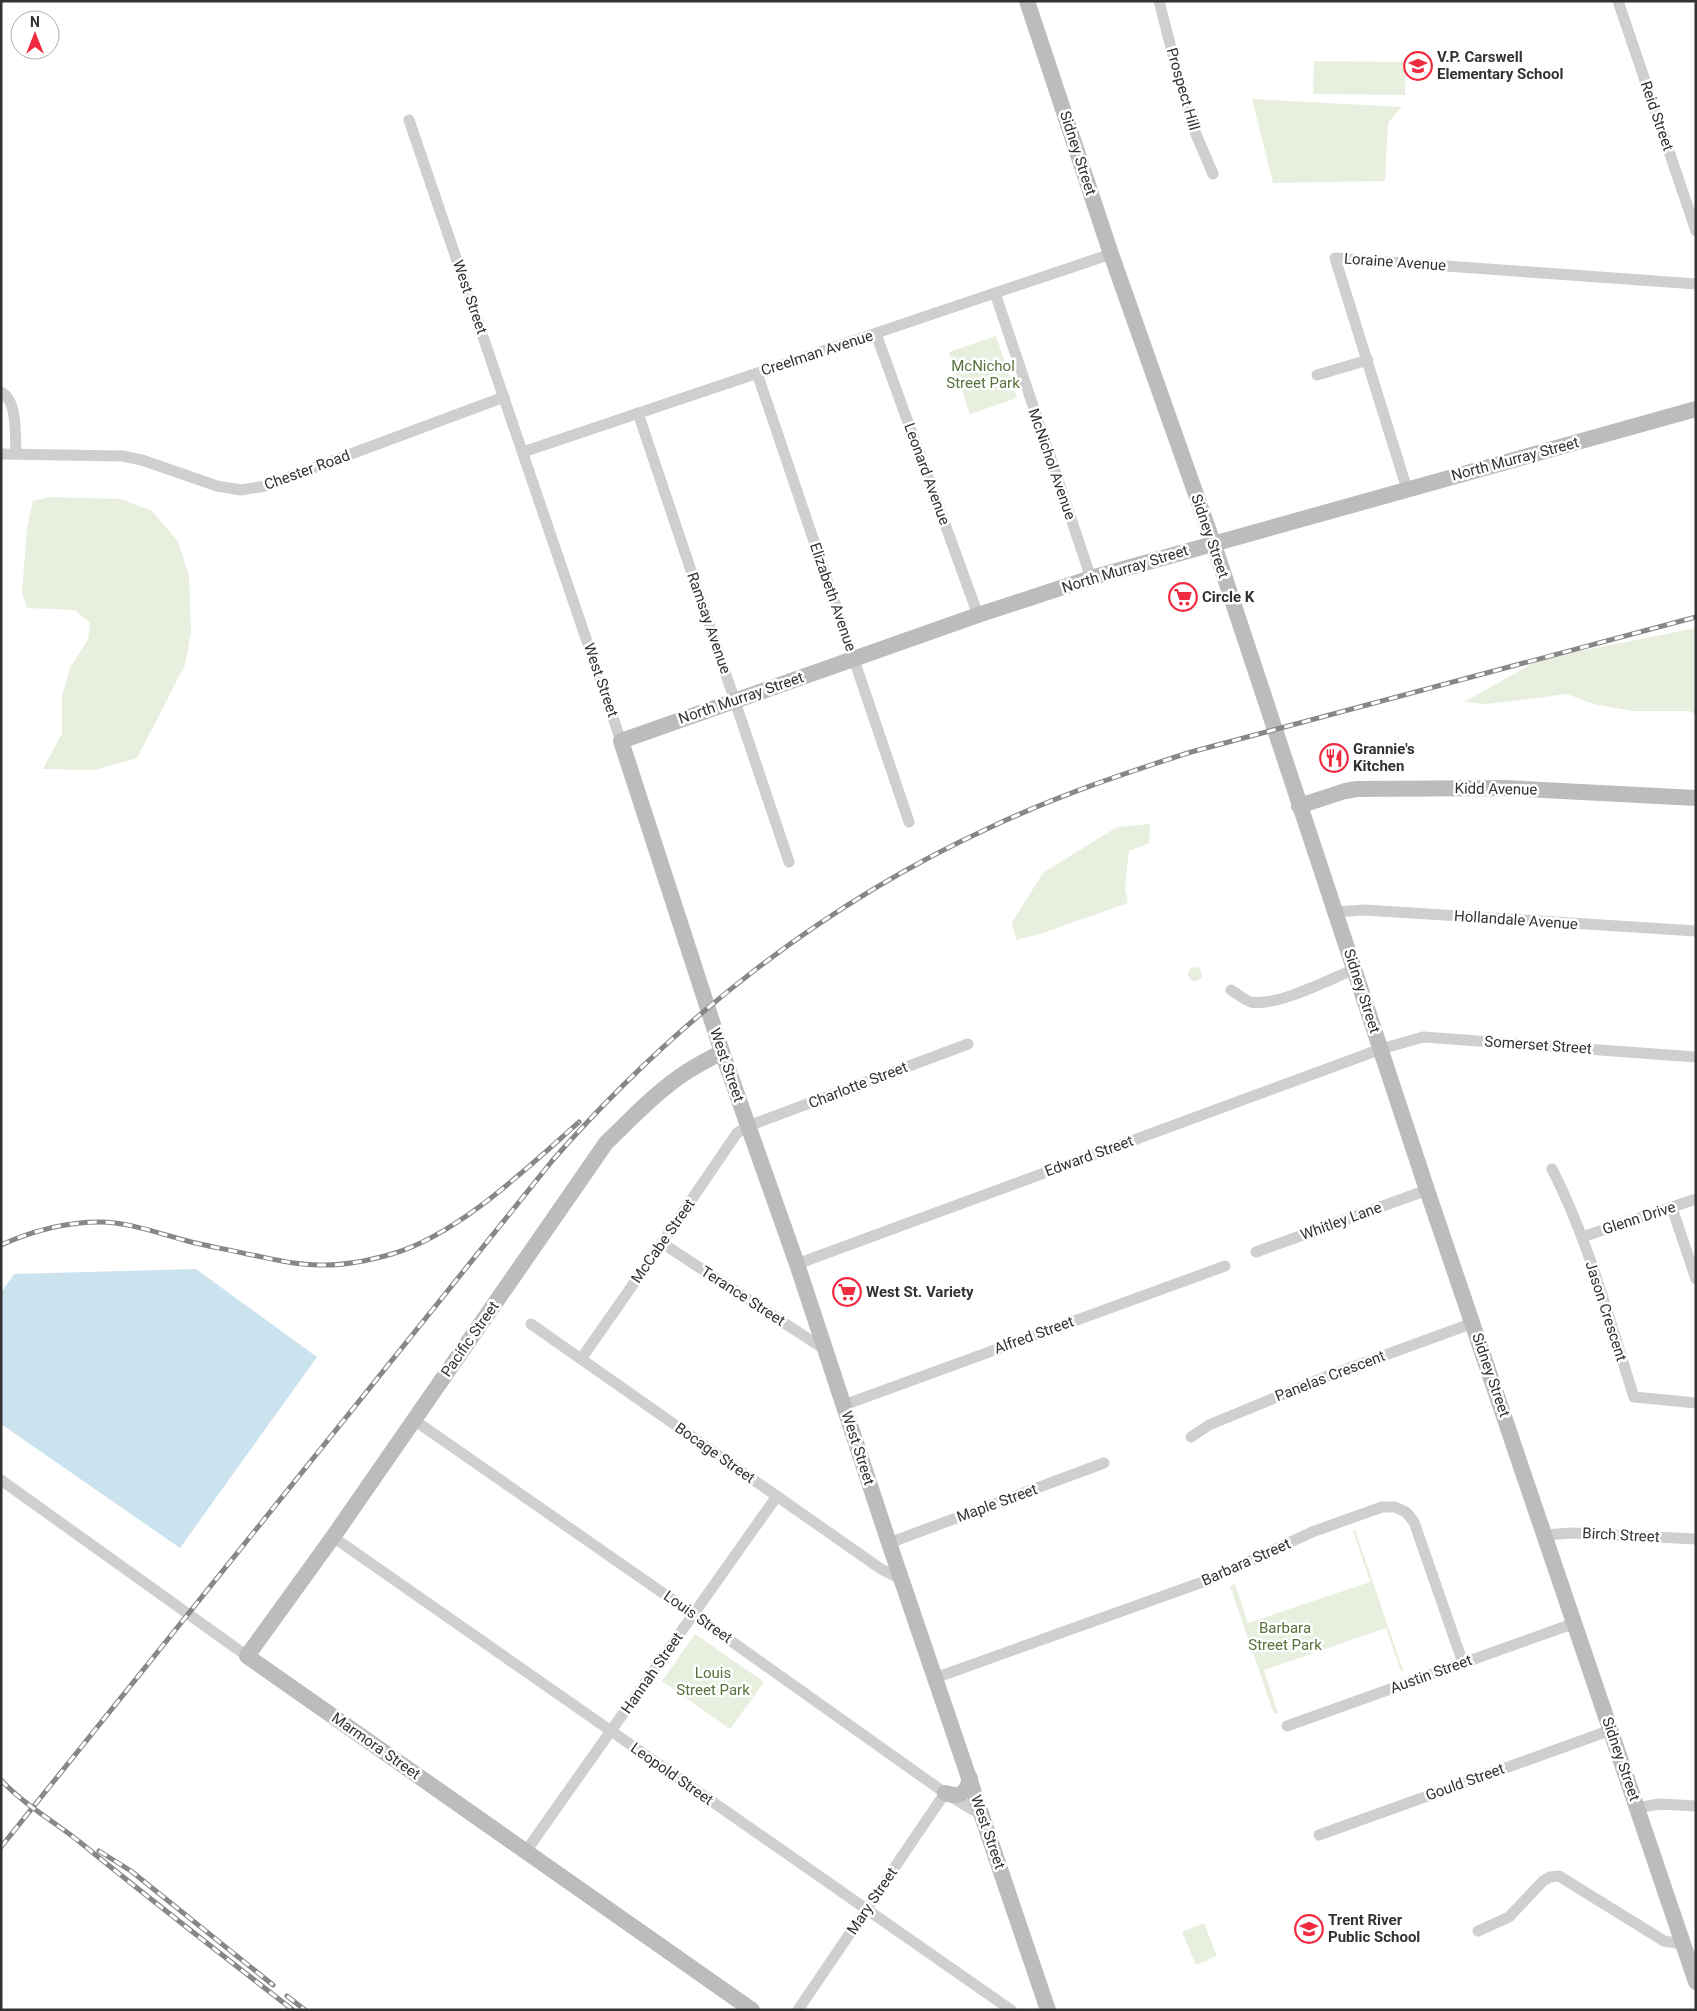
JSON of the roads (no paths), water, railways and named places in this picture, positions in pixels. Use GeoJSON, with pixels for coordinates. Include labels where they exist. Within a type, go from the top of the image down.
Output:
{"type":"FeatureCollection","features":[{"type":"Feature","properties":{"kind":"street","name":"Sidney Street"},"geometry":{"type":"LineString","coordinates":[[1027,1],[1111,254],[1213,542],[1427,1190],[1546,1535],[1696,1982]]}},
{"type":"Feature","properties":{"kind":"street","name":"Prospect Hill"},"geometry":{"type":"LineString","coordinates":[[1160,1],[1178,75],[1195,132],[1214,174]]}},
{"type":"Feature","properties":{"kind":"street","name":"Reid Street"},"geometry":{"type":"LineString","coordinates":[[1618,1],[1696,231]]}},
{"type":"Feature","properties":{"kind":"street","name":"West Street"},"geometry":{"type":"LineString","coordinates":[[409,120],[621,741],[722,1052],[797,1264],[901,1579],[1048,2010]]}},
{"type":"Feature","properties":{"kind":"street","name":"Creelman Avenue"},"geometry":{"type":"LineString","coordinates":[[523,452],[1111,254]]}},
{"type":"Feature","properties":{"kind":"street","name":"Loraine Avenue"},"geometry":{"type":"LineString","coordinates":[[1407,489],[1335,258],[1696,284]]}},
{"type":"Feature","properties":{"kind":"street","name":"McNichol Avenue"},"geometry":{"type":"LineString","coordinates":[[995,293],[1091,578]]}},
{"type":"Feature","properties":{"kind":"street","name":"Leonard Avenue"},"geometry":{"type":"LineString","coordinates":[[876,334],[978,615]]}},
{"type":"Feature","properties":{"kind":"street"},"geometry":{"type":"LineString","coordinates":[[1317,375],[1368,360]]}},
{"type":"Feature","properties":{"kind":"street","name":"Elizabeth Avenue"},"geometry":{"type":"LineString","coordinates":[[757,373],[909,822]]}},
{"type":"Feature","properties":{"kind":"street"},"geometry":{"type":"LineString","coordinates":[[1,392],[5,393],[10,400],[13,410],[16,454]]}},
{"type":"Feature","properties":{"kind":"street","name":"Chester Road"},"geometry":{"type":"LineString","coordinates":[[1,454],[133,458],[217,486],[241,490],[265,486],[504,397]]}},
{"type":"Feature","properties":{"kind":"street","name":"North Murray Street"},"geometry":{"type":"LineString","coordinates":[[621,741],[978,615],[1091,578],[1213,542],[1696,409]]}},
{"type":"Feature","properties":{"kind":"street","name":"Ramsay Avenue"},"geometry":{"type":"LineString","coordinates":[[638,413],[789,862]]}},
{"type":"Feature","properties":{"kind":"street","name":"Kidd Avenue"},"geometry":{"type":"LineString","coordinates":[[1300,806],[1345,791],[1357,789],[1506,788],[1696,798]]}},
{"type":"Feature","properties":{"kind":"street","name":"Hollandale Avenue"},"geometry":{"type":"LineString","coordinates":[[1335,912],[1365,910],[1696,931]]}},
{"type":"Feature","properties":{"kind":"street"},"geometry":{"type":"LineString","coordinates":[[1231,990],[1251,1002],[1282,999],[1355,969]]}},
{"type":"Feature","properties":{"kind":"street","name":"Somerset Street"},"geometry":{"type":"LineString","coordinates":[[1381,1049],[1422,1037],[1696,1057]]}},
{"type":"Feature","properties":{"kind":"street","name":"Charlotte Street"},"geometry":{"type":"LineString","coordinates":[[748,1126],[968,1044]]}},
{"type":"Feature","properties":{"kind":"street","name":"Edward Street"},"geometry":{"type":"LineString","coordinates":[[797,1264],[1381,1049]]}},
{"type":"Feature","properties":{"kind":"street","name":"Pacific Street"},"geometry":{"type":"LineString","coordinates":[[247,1656],[333,1537],[606,1143],[666,1087],[722,1052]]}},
{"type":"Feature","properties":{"kind":"street","name":"McCabe Street"},"geometry":{"type":"LineString","coordinates":[[580,1359],[737,1133],[748,1126]]}},
{"type":"Feature","properties":{"kind":"street","name":"Jason Crescent"},"geometry":{"type":"LineString","coordinates":[[1552,1169],[1566,1195],[1582,1237],[1634,1397],[1696,1403]]}},
{"type":"Feature","properties":{"kind":"street","name":"Whitley Lane"},"geometry":{"type":"LineString","coordinates":[[1256,1252],[1427,1190]]}},
{"type":"Feature","properties":{"kind":"street","name":"Glenn Drive"},"geometry":{"type":"LineString","coordinates":[[1582,1237],[1696,1199]]}},
{"type":"Feature","properties":{"kind":"street"},"geometry":{"type":"LineString","coordinates":[[1672,1208],[1696,1279]]}},
{"type":"Feature","properties":{"kind":"street","name":"Terance Street"},"geometry":{"type":"LineString","coordinates":[[662,1243],[824,1349]]}},
{"type":"Feature","properties":{"kind":"street","name":"Alfred Street"},"geometry":{"type":"LineString","coordinates":[[844,1405],[1225,1266]]}},
{"type":"Feature","properties":{"kind":"street","name":"Panelas Crescent"},"geometry":{"type":"LineString","coordinates":[[1191,1437],[1209,1425],[1325,1377],[1473,1323]]}},
{"type":"Feature","properties":{"kind":"street","name":"Bocage Street"},"geometry":{"type":"LineString","coordinates":[[531,1324],[882,1569],[901,1579]]}},
{"type":"Feature","properties":{"kind":"street","name":"Louis Street"},"geometry":{"type":"LineString","coordinates":[[414,1420],[693,1614],[945,1793],[982,1814]]}},
{"type":"Feature","properties":{"kind":"street","name":"Maple Street"},"geometry":{"type":"LineString","coordinates":[[889,1543],[1104,1463]]}},
{"type":"Feature","properties":{"kind":"street","name":"Marmora Street"},"geometry":{"type":"LineString","coordinates":[[1,1480],[247,1656],[752,2010]]}},
{"type":"Feature","properties":{"kind":"street","name":"Hannah Street"},"geometry":{"type":"LineString","coordinates":[[526,1851],[777,1496]]}},
{"type":"Feature","properties":{"kind":"street","name":"Barbara Street"},"geometry":{"type":"LineString","coordinates":[[935,1678],[1211,1579],[1312,1532],[1382,1507],[1395,1507],[1406,1512],[1414,1522],[1463,1663]]}},
{"type":"Feature","properties":{"kind":"street","name":"Birch Street"},"geometry":{"type":"LineString","coordinates":[[1546,1535],[1571,1533],[1696,1539]]}},
{"type":"Feature","properties":{"kind":"street","name":"Leopold Street"},"geometry":{"type":"LineString","coordinates":[[333,1537],[1011,2010]]}},
{"type":"Feature","properties":{"kind":"street","name":"Austin Street"},"geometry":{"type":"LineString","coordinates":[[1287,1726],[1575,1622]]}},
{"type":"Feature","properties":{"kind":"street","name":"Gould Street"},"geometry":{"type":"LineString","coordinates":[[1319,1835],[1611,1730]]}},
{"type":"Feature","properties":{"kind":"street"},"geometry":{"type":"LineString","coordinates":[[945,1793],[955,1796],[962,1794],[967,1789],[970,1778]]}},
{"type":"Feature","properties":{"kind":"street","name":"Mary Street"},"geometry":{"type":"LineString","coordinates":[[798,2010],[945,1793]]}},
{"type":"Feature","properties":{"kind":"street"},"geometry":{"type":"LineString","coordinates":[[1637,1808],[1659,1804],[1696,1806]]}},
{"type":"Feature","properties":{"kind":"street"},"geometry":{"type":"LineString","coordinates":[[1478,1931],[1509,1917],[1543,1881],[1550,1877],[1559,1876],[1664,1941],[1683,1944]]}},
{"type":"Feature","properties":{"kind":"water"},"geometry":{"type":"Polygon","coordinates":[[[196,1269],[317,1357],[180,1548],[1,1424],[1,1293],[14,1274],[196,1269]]]}},
{"type":"Feature","properties":{"kind":"railway"},"geometry":{"type":"LineString","coordinates":[[1,1847],[552,1161],[599,1110],[699,1015],[809,931],[867,893],[927,859],[989,828],[1063,796],[1191,752],[1696,617]]}},
{"type":"Feature","properties":{"kind":"railway"},"geometry":{"type":"LineString","coordinates":[[1,1245],[49,1228],[87,1222],[111,1222],[200,1244],[296,1263],[333,1265],[367,1260],[392,1254],[417,1244],[467,1216],[515,1179],[579,1122]]}},
{"type":"Feature","properties":{"kind":"railway"},"geometry":{"type":"LineString","coordinates":[[1,1780],[30,1805],[293,2010]]}},
{"type":"Feature","properties":{"kind":"railway"},"geometry":{"type":"LineString","coordinates":[[99,1851],[131,1871],[273,1985]]}},
{"type":"Feature","properties":{"kind":"railway"},"geometry":{"type":"LineString","coordinates":[[287,1996],[305,2010]]}},
{"type":"Feature","properties":{"kind":"place","name":"V.P. Carswell Elementary School"},"geometry":{"type":"Point","coordinates":[1418,66]}},
{"type":"Feature","properties":{"kind":"place","name":"Circle K"},"geometry":{"type":"Point","coordinates":[1183,597]}},
{"type":"Feature","properties":{"kind":"place","name":"Grannie's Kitchen"},"geometry":{"type":"Point","coordinates":[1334,758]}},
{"type":"Feature","properties":{"kind":"place","name":"West St. Variety"},"geometry":{"type":"Point","coordinates":[847,1292]}},
{"type":"Feature","properties":{"kind":"place","name":"Trent River Public School"},"geometry":{"type":"Point","coordinates":[1309,1929]}},
{"type":"Feature","properties":{"kind":"park label","name":"McNichol Street Park"},"geometry":{"type":"Point","coordinates":[983,374]}},
{"type":"Feature","properties":{"kind":"park label","name":"Barbara Street Park"},"geometry":{"type":"Point","coordinates":[1285,1636]}},
{"type":"Feature","properties":{"kind":"park label","name":"Louis Street Park"},"geometry":{"type":"Point","coordinates":[713,1682]}}]}
